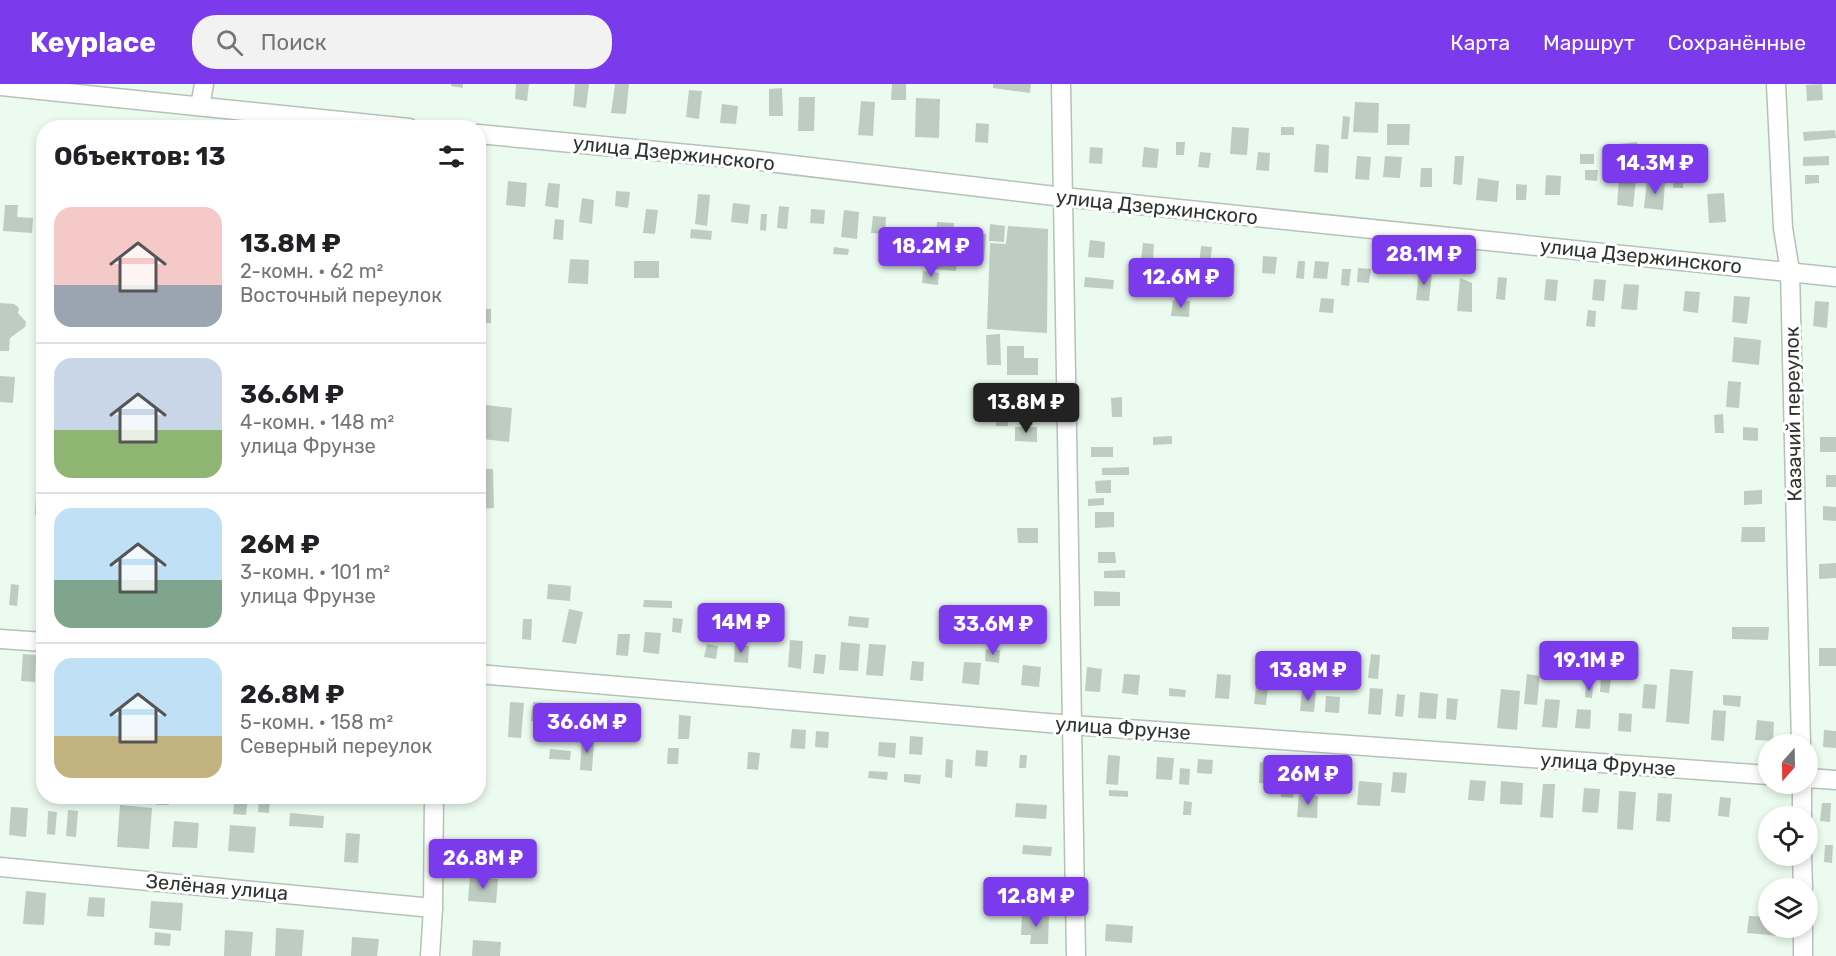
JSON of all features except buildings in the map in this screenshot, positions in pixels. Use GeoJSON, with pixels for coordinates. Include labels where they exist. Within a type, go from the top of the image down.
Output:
{"type":"FeatureCollection","features":[{"type":"Feature","properties":{"kind":"street"},"geometry":{"type":"LineString","coordinates":[[201,106],[204,84]]}},
{"type":"Feature","properties":{"kind":"street"},"geometry":{"type":"LineString","coordinates":[[1061,84],[1076,956]]}},
{"type":"Feature","properties":{"kind":"street","name":"Казачий переулок"},"geometry":{"type":"LineString","coordinates":[[1776,84],[1783,228],[1790,271],[1801,734]]}},
{"type":"Feature","properties":{"kind":"street"},"geometry":{"type":"LineString","coordinates":[[0,86],[333,120]]}},
{"type":"Feature","properties":{"kind":"street","name":"улица Дзержинского"},"geometry":{"type":"LineString","coordinates":[[486,135],[752,160],[1063,197],[1836,277]]}},
{"type":"Feature","properties":{"kind":"street"},"geometry":{"type":"LineString","coordinates":[[0,639],[36,641]]}},
{"type":"Feature","properties":{"kind":"street","name":"улица Фрунзе"},"geometry":{"type":"LineString","coordinates":[[486,676],[1072,725],[1758,774]]}},
{"type":"Feature","properties":{"kind":"street"},"geometry":{"type":"LineString","coordinates":[[1818,779],[1836,780]]}},
{"type":"Feature","properties":{"kind":"street"},"geometry":{"type":"LineString","coordinates":[[430,956],[435,804]]}},
{"type":"Feature","properties":{"kind":"street","name":"Зелёная улица"},"geometry":{"type":"LineString","coordinates":[[0,867],[433,908]]}},
{"type":"Feature","properties":{"kind":"street"},"geometry":{"type":"LineString","coordinates":[[1803,938],[1803,956]]}}]}
